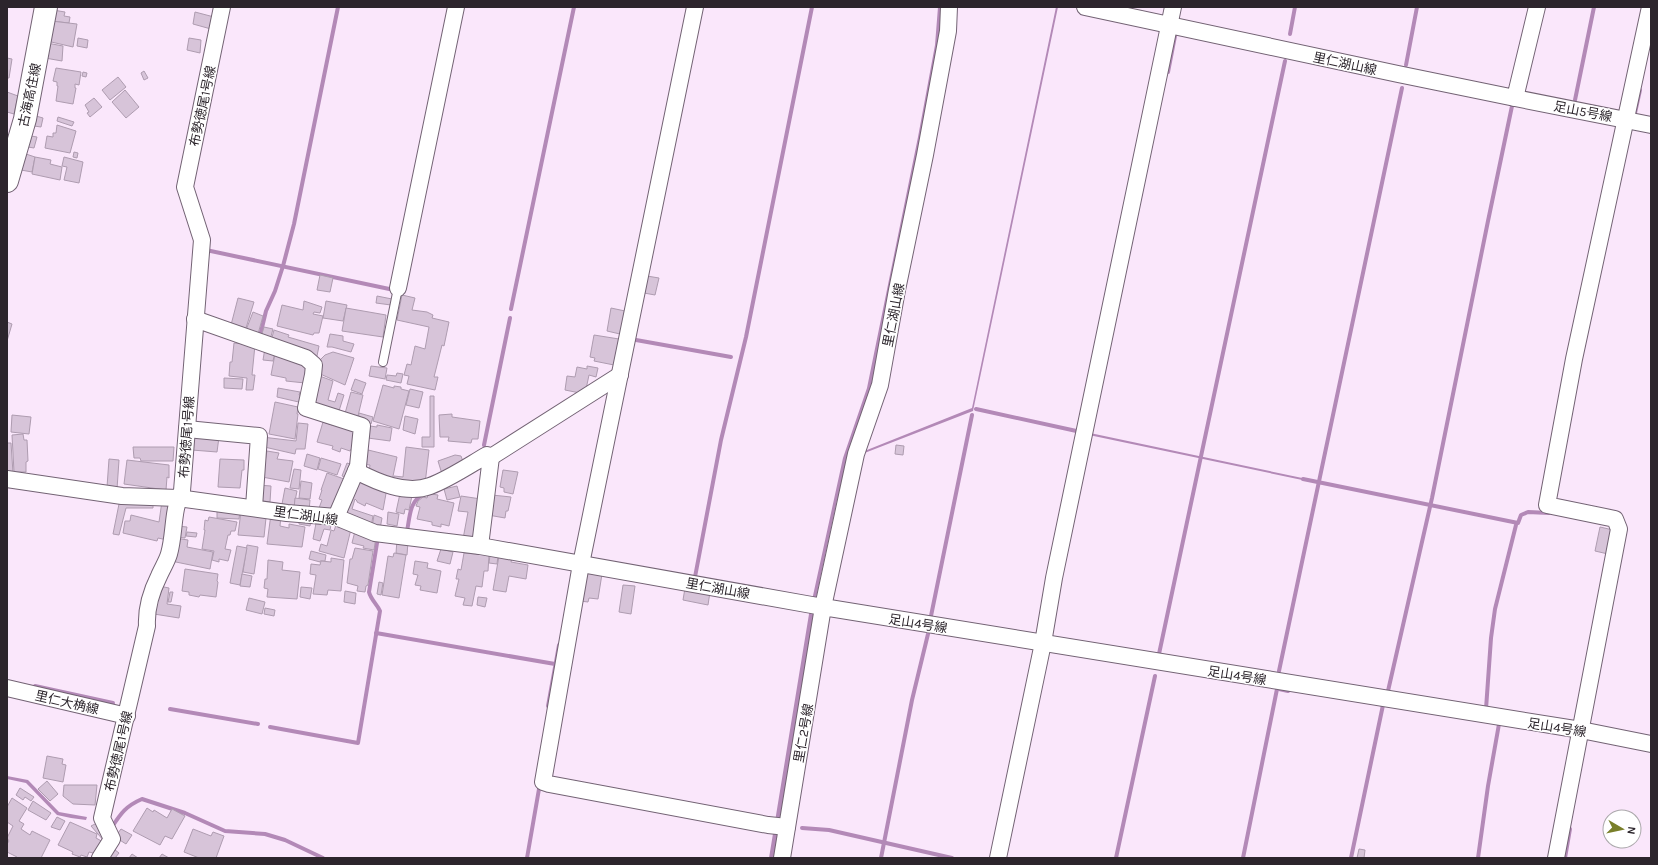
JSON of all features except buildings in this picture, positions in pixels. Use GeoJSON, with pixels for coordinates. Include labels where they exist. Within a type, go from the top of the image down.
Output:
{"type":"FeatureCollection","features":[{"type":"Feature","properties":{"kind":"street","name":"古海高住線"},"geometry":{"type":"LineString","coordinates":[[7,181],[25,118],[46,7]]}},
{"type":"Feature","properties":{"kind":"street","name":"布勢徳尾1号線"},"geometry":{"type":"LineString","coordinates":[[100,858],[112,839],[102,818],[147,626],[146,615],[155,584],[169,556],[178,498],[182,491],[202,240],[185,187],[222,7]]}},
{"type":"Feature","properties":{"kind":"street"},"geometry":{"type":"LineString","coordinates":[[398,288],[456,7]]}},
{"type":"Feature","properties":{"kind":"street"},"geometry":{"type":"LineString","coordinates":[[695,7],[581,564],[543,782],[588,792],[768,825],[787,827]]}},
{"type":"Feature","properties":{"kind":"street","name":"里仁湖山線"},"geometry":{"type":"LineString","coordinates":[[7,479],[122,496],[178,498],[287,513],[336,517],[376,533],[480,546],[823,607],[856,454],[880,385],[897,290],[926,155],[948,31],[949,7]]}},
{"type":"Feature","properties":{"kind":"street","name":"里仁湖山線"},"geometry":{"type":"LineString","coordinates":[[1085,7],[1515,98]]}},
{"type":"Feature","properties":{"kind":"street"},"geometry":{"type":"LineString","coordinates":[[998,858],[1054,578],[1173,7]]}},
{"type":"Feature","properties":{"kind":"street"},"geometry":{"type":"LineString","coordinates":[[1515,98],[1537,7]]}},
{"type":"Feature","properties":{"kind":"street"},"geometry":{"type":"LineString","coordinates":[[1556,858],[1619,529],[1615,519],[1547,505],[1574,358],[1627,120],[1650,7]]}},
{"type":"Feature","properties":{"kind":"street","name":"足山5号線"},"geometry":{"type":"LineString","coordinates":[[1515,98],[1651,125]]}},
{"type":"Feature","properties":{"kind":"street"},"geometry":{"type":"LineString","coordinates":[[195,319],[306,358],[314,365],[306,408],[362,426],[358,466],[336,517]]}},
{"type":"Feature","properties":{"kind":"street"},"geometry":{"type":"LineString","coordinates":[[356,471],[389,484],[407,489],[429,487],[487,455],[491,457],[620,375]]}},
{"type":"Feature","properties":{"kind":"street"},"geometry":{"type":"LineString","coordinates":[[187,429],[259,436],[254,508]]}},
{"type":"Feature","properties":{"kind":"street"},"geometry":{"type":"LineString","coordinates":[[480,546],[491,457]]}},
{"type":"Feature","properties":{"kind":"street","name":"足山4号線"},"geometry":{"type":"LineString","coordinates":[[823,607],[1581,730],[1651,744]]}},
{"type":"Feature","properties":{"kind":"street","name":"里仁2号線"},"geometry":{"type":"LineString","coordinates":[[782,858],[823,607]]}},
{"type":"Feature","properties":{"kind":"street","name":"里仁大桷線"},"geometry":{"type":"LineString","coordinates":[[7,688],[127,716]]}},
{"type":"Feature","properties":{"kind":"lane"},"geometry":{"type":"LineString","coordinates":[[383,362],[398,288]]}},
{"type":"Feature","properties":{"kind":"shaded area"},"geometry":{"type":"Polygon","coordinates":[[[938,7],[943,7],[938,51],[871,390],[848,459],[837,501],[816,598],[774,858],[769,858],[809,614],[843,458],[867,388],[918,137],[935,45],[938,7]]]}},
{"type":"Feature","properties":{"kind":"shaded area"},"geometry":{"type":"Polygon","coordinates":[[[1056,7],[1058,7],[973,411],[862,454],[862,452],[972,408],[1056,7]]]}},
{"type":"Feature","properties":{"kind":"shaded area"},"geometry":{"type":"Polygon","coordinates":[[[1090,433],[1307,479],[1307,481],[1089,435],[1090,433]]]}},
{"type":"Feature","properties":{"kind":"shaded area"},"geometry":{"type":"Polygon","coordinates":[[[7,776],[28,780],[59,812],[87,817],[86,820],[57,815],[26,783],[7,779],[7,776]]]}},
{"type":"Feature","properties":{"kind":"waterway"},"geometry":{"type":"LineString","coordinates":[[260,336],[266,311],[275,291],[283,266],[294,224],[338,7]]}},
{"type":"Feature","properties":{"kind":"waterway"},"geometry":{"type":"LineString","coordinates":[[511,309],[574,7]]}},
{"type":"Feature","properties":{"kind":"waterway"},"geometry":{"type":"LineString","coordinates":[[695,577],[721,440],[746,337],[812,7]]}},
{"type":"Feature","properties":{"kind":"waterway"},"geometry":{"type":"LineString","coordinates":[[1290,34],[1295,7]]}},
{"type":"Feature","properties":{"kind":"waterway"},"geometry":{"type":"LineString","coordinates":[[1406,65],[1417,7]]}},
{"type":"Feature","properties":{"kind":"waterway"},"geometry":{"type":"LineString","coordinates":[[1575,100],[1594,7]]}},
{"type":"Feature","properties":{"kind":"waterway"},"geometry":{"type":"LineString","coordinates":[[1168,72],[1175,36]]}},
{"type":"Feature","properties":{"kind":"waterway"},"geometry":{"type":"LineString","coordinates":[[1159,654],[1285,61]]}},
{"type":"Feature","properties":{"kind":"waterway"},"geometry":{"type":"LineString","coordinates":[[1279,671],[1402,88]]}},
{"type":"Feature","properties":{"kind":"waterway"},"geometry":{"type":"LineString","coordinates":[[1635,113],[1640,90]]}},
{"type":"Feature","properties":{"kind":"waterway"},"geometry":{"type":"LineString","coordinates":[[1388,691],[1432,498],[1512,106]]}},
{"type":"Feature","properties":{"kind":"waterway"},"geometry":{"type":"LineString","coordinates":[[206,250],[394,290]]}},
{"type":"Feature","properties":{"kind":"waterway"},"geometry":{"type":"LineString","coordinates":[[484,445],[510,318]]}},
{"type":"Feature","properties":{"kind":"waterway"},"geometry":{"type":"LineString","coordinates":[[636,340],[731,357]]}},
{"type":"Feature","properties":{"kind":"waterway"},"geometry":{"type":"LineString","coordinates":[[976,409],[1081,432]]}},
{"type":"Feature","properties":{"kind":"waterway"},"geometry":{"type":"LineString","coordinates":[[931,616],[972,415]]}},
{"type":"Feature","properties":{"kind":"waterway"},"geometry":{"type":"LineString","coordinates":[[1303,479],[1518,523],[1521,515],[1528,512],[1549,513]]}},
{"type":"Feature","properties":{"kind":"waterway"},"geometry":{"type":"LineString","coordinates":[[405,531],[407,531],[411,510],[415,501],[424,494]]}},
{"type":"Feature","properties":{"kind":"waterway"},"geometry":{"type":"LineString","coordinates":[[1486,709],[1491,638],[1495,609],[1516,525]]}},
{"type":"Feature","properties":{"kind":"waterway"},"geometry":{"type":"LineString","coordinates":[[270,727],[358,743],[380,611],[369,592],[378,537]]}},
{"type":"Feature","properties":{"kind":"waterway"},"geometry":{"type":"LineString","coordinates":[[376,633],[555,664]]}},
{"type":"Feature","properties":{"kind":"waterway"},"geometry":{"type":"LineString","coordinates":[[881,858],[912,700],[928,634]]}},
{"type":"Feature","properties":{"kind":"waterway"},"geometry":{"type":"LineString","coordinates":[[548,706],[559,645]]}},
{"type":"Feature","properties":{"kind":"waterway"},"geometry":{"type":"LineString","coordinates":[[1116,858],[1155,676]]}},
{"type":"Feature","properties":{"kind":"waterway"},"geometry":{"type":"LineString","coordinates":[[35,686],[113,703]]}},
{"type":"Feature","properties":{"kind":"waterway"},"geometry":{"type":"LineString","coordinates":[[1243,858],[1277,689]]}},
{"type":"Feature","properties":{"kind":"waterway"},"geometry":{"type":"LineString","coordinates":[[1279,689],[1288,691]]}},
{"type":"Feature","properties":{"kind":"waterway"},"geometry":{"type":"LineString","coordinates":[[1351,858],[1383,705],[1380,704]]}},
{"type":"Feature","properties":{"kind":"waterway"},"geometry":{"type":"LineString","coordinates":[[170,709],[258,724]]}},
{"type":"Feature","properties":{"kind":"waterway"},"geometry":{"type":"LineString","coordinates":[[1478,858],[1488,786],[1499,724]]}},
{"type":"Feature","properties":{"kind":"waterway"},"geometry":{"type":"LineString","coordinates":[[527,858],[539,789]]}},
{"type":"Feature","properties":{"kind":"waterway"},"geometry":{"type":"LineString","coordinates":[[112,827],[124,810],[142,799],[185,813],[225,831],[265,834],[285,840],[323,858]]}},
{"type":"Feature","properties":{"kind":"waterway"},"geometry":{"type":"LineString","coordinates":[[802,828],[829,830],[952,858]]}},
{"type":"Feature","properties":{"kind":"waterway"},"geometry":{"type":"LineString","coordinates":[[1565,858],[1570,829]]}}]}
